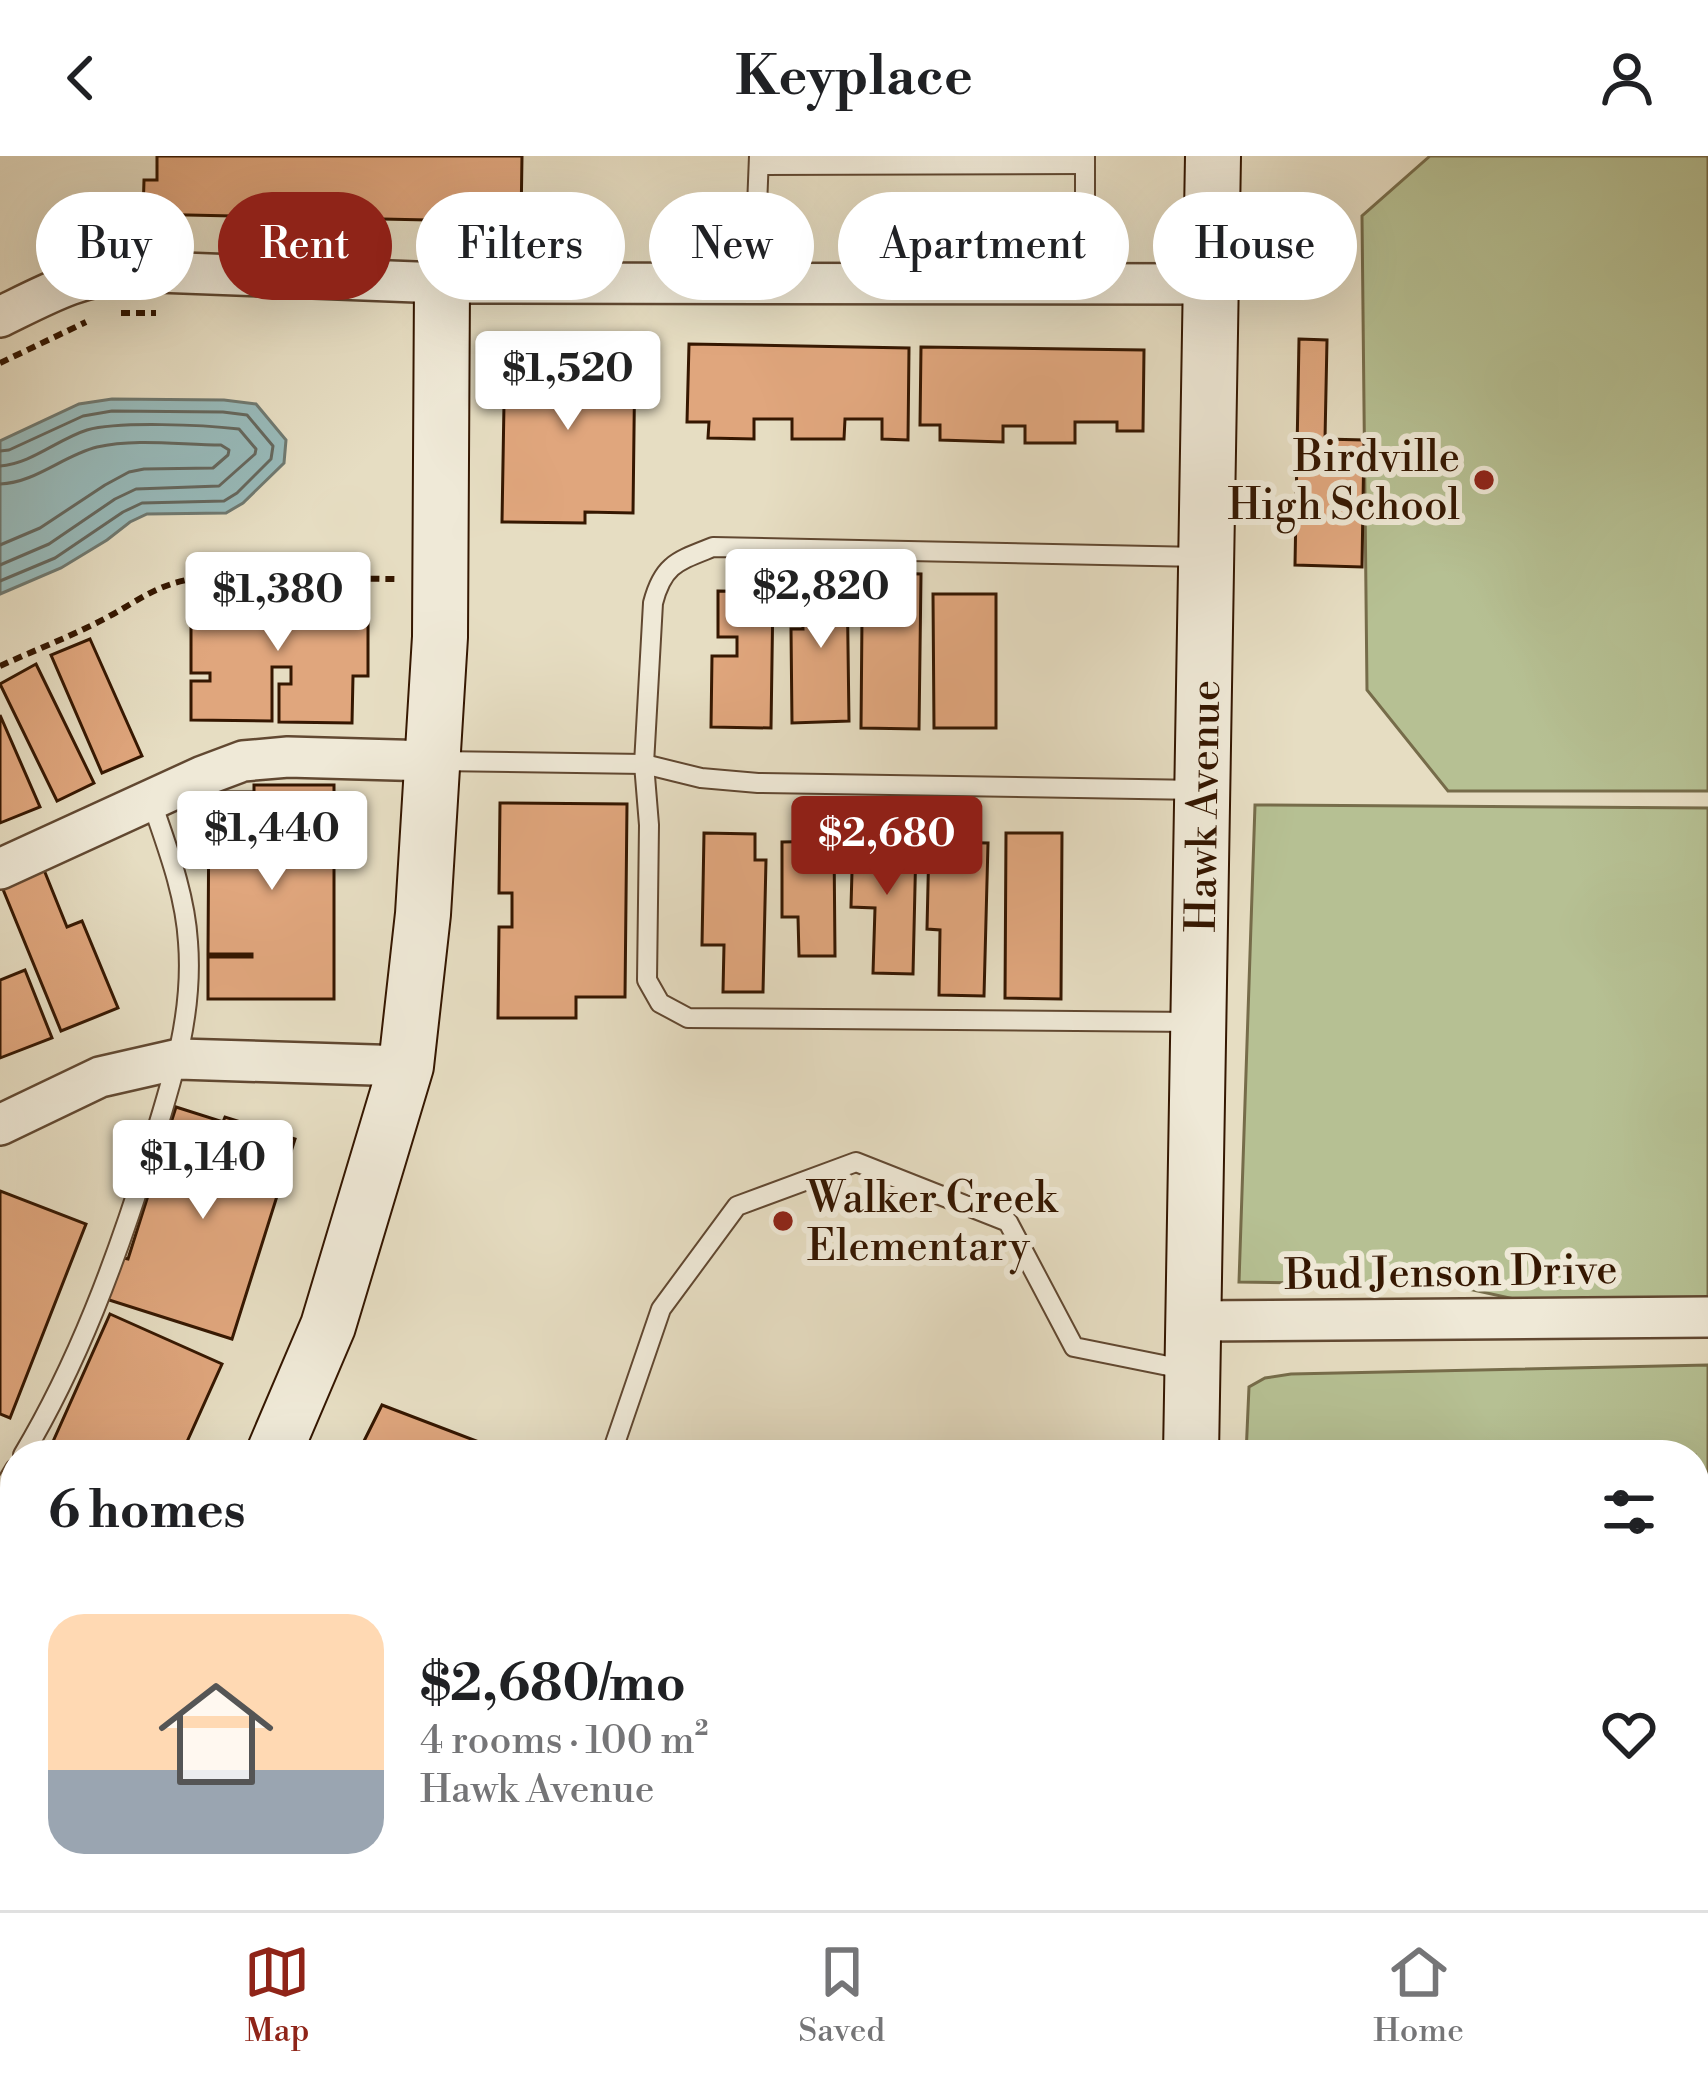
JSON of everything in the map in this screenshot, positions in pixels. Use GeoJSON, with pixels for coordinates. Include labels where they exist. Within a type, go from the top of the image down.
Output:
{"type":"FeatureCollection","features":[{"type":"Feature","properties":{"kind":"street","name":"Hawk Avenue"},"geometry":{"type":"LineString","coordinates":[[1213,192],[1214,156]]}},
{"type":"Feature","properties":{"kind":"street"},"geometry":{"type":"LineString","coordinates":[[0,317],[66,284],[96,274],[131,271],[416,282]]}},
{"type":"Feature","properties":{"kind":"street"},"geometry":{"type":"LineString","coordinates":[[279,1440],[328,1326],[406,1066],[423,914],[440,638],[442,300]]}},
{"type":"Feature","properties":{"kind":"street","name":"Hawk Avenue"},"geometry":{"type":"LineString","coordinates":[[1191,1440],[1211,300]]}},
{"type":"Feature","properties":{"kind":"street"},"geometry":{"type":"LineString","coordinates":[[0,869],[243,761],[287,757],[433,761]]}},
{"type":"Feature","properties":{"kind":"street"},"geometry":{"type":"LineString","coordinates":[[0,1125],[100,1077],[179,1059],[406,1066]]}},
{"type":"Feature","properties":{"kind":"street","name":"Bud Jenson Drive"},"geometry":{"type":"LineString","coordinates":[[1193,1346],[1708,1317]]}},
{"type":"Feature","properties":{"kind":"lane"},"geometry":{"type":"LineString","coordinates":[[758,192],[759,161],[1085,160],[1085,192]]}},
{"type":"Feature","properties":{"kind":"lane"},"geometry":{"type":"LineString","coordinates":[[1199,1022],[688,1018],[660,1003],[647,980],[650,825],[644,764],[653,603],[660,577],[683,559],[713,547],[1206,557]]}},
{"type":"Feature","properties":{"kind":"lane"},"geometry":{"type":"LineString","coordinates":[[433,761],[644,764],[701,778],[758,783],[1202,790]]}},
{"type":"Feature","properties":{"kind":"lane"},"geometry":{"type":"LineString","coordinates":[[32,1440],[109,1272],[179,1059],[188,1008],[189,946],[180,890],[151,800]]}},
{"type":"Feature","properties":{"kind":"lane"},"geometry":{"type":"LineString","coordinates":[[616,1440],[661,1309],[736,1205],[856,1162],[1008,1222],[1074,1347],[1193,1346]]}},
{"type":"Feature","properties":{"kind":"path"},"geometry":{"type":"LineString","coordinates":[[106,313],[173,313]]}},
{"type":"Feature","properties":{"kind":"path"},"geometry":{"type":"LineString","coordinates":[[0,363],[92,320]]}},
{"type":"Feature","properties":{"kind":"path"},"geometry":{"type":"LineString","coordinates":[[0,666],[175,582],[203,577],[397,579]]}},
{"type":"Feature","properties":{"kind":"green space","name":"Birdville High School"},"geometry":{"type":"Polygon","coordinates":[[[1430,156],[1708,156],[1708,791],[1448,791],[1367,690],[1362,216],[1430,156]]]}},
{"type":"Feature","properties":{"kind":"green space"},"geometry":{"type":"Polygon","coordinates":[[[1255,805],[1708,808],[1708,1299],[1542,1305],[1450,1285],[1239,1282],[1255,805]]]}},
{"type":"Feature","properties":{"kind":"green space"},"geometry":{"type":"Polygon","coordinates":[[[1708,1365],[1708,1440],[1247,1440],[1249,1387],[1265,1378],[1708,1365]]]}},
{"type":"Feature","properties":{"kind":"water"},"geometry":{"type":"Polygon","coordinates":[[[112,399],[256,404],[286,440],[284,463],[226,513],[147,514],[61,568],[0,594],[0,441],[79,404],[112,399]]]}},
{"type":"Feature","properties":{"kind":"building"},"geometry":{"type":"Polygon","coordinates":[[[157,156],[522,156],[521,192],[416,192],[416,220],[392,219],[392,192],[218,192],[218,216],[194,215],[194,192],[144,192],[144,180],[157,180],[157,156]]]}},
{"type":"Feature","properties":{"kind":"building"},"geometry":{"type":"Polygon","coordinates":[[[1299,339],[1327,340],[1325,439],[1364,440],[1362,567],[1295,565],[1299,339]]]}},
{"type":"Feature","properties":{"kind":"building"},"geometry":{"type":"Polygon","coordinates":[[[505,344],[635,349],[633,513],[585,512],[585,523],[502,522],[505,344]]]}},
{"type":"Feature","properties":{"kind":"building"},"geometry":{"type":"Polygon","coordinates":[[[689,344],[909,348],[908,440],[882,439],[882,419],[845,419],[844,439],[792,439],[792,419],[754,419],[754,439],[708,438],[709,422],[687,422],[689,344]]]}},
{"type":"Feature","properties":{"kind":"building"},"geometry":{"type":"Polygon","coordinates":[[[921,347],[1144,350],[1143,431],[1117,431],[1117,422],[1075,422],[1075,443],[1025,443],[1025,426],[1003,426],[1003,442],[940,440],[940,425],[920,425],[921,347]]]}},
{"type":"Feature","properties":{"kind":"building"},"geometry":{"type":"Polygon","coordinates":[[[847,572],[849,721],[792,723],[791,629],[803,629],[801,573],[847,572]]]}},
{"type":"Feature","properties":{"kind":"building"},"geometry":{"type":"Polygon","coordinates":[[[884,573],[921,574],[919,729],[861,728],[862,618],[884,618],[884,573]]]}},
{"type":"Feature","properties":{"kind":"building"},"geometry":{"type":"Polygon","coordinates":[[[191,591],[368,591],[368,676],[353,676],[352,723],[279,722],[279,684],[291,684],[291,667],[272,667],[272,721],[191,720],[191,681],[210,681],[210,673],[191,673],[191,591]]]}},
{"type":"Feature","properties":{"kind":"building"},"geometry":{"type":"Polygon","coordinates":[[[718,591],[773,592],[771,728],[711,727],[712,656],[737,656],[737,637],[718,637],[718,591]]]}},
{"type":"Feature","properties":{"kind":"building"},"geometry":{"type":"Polygon","coordinates":[[[933,594],[996,594],[996,728],[934,728],[933,594]]]}},
{"type":"Feature","properties":{"kind":"building"},"geometry":{"type":"Polygon","coordinates":[[[90,639],[142,756],[102,773],[51,655],[90,639]]]}},
{"type":"Feature","properties":{"kind":"building"},"geometry":{"type":"Polygon","coordinates":[[[36,664],[94,783],[57,801],[0,684],[36,664]]]}},
{"type":"Feature","properties":{"kind":"building"},"geometry":{"type":"Polygon","coordinates":[[[0,715],[40,807],[0,823],[0,715]]]}},
{"type":"Feature","properties":{"kind":"building"},"geometry":{"type":"Polygon","coordinates":[[[254,785],[334,785],[334,999],[208,999],[208,957],[252,957],[208,954],[209,792],[254,792],[254,785]]]}},
{"type":"Feature","properties":{"kind":"building"},"geometry":{"type":"Polygon","coordinates":[[[500,803],[627,804],[625,997],[576,997],[576,1018],[498,1018],[499,927],[512,927],[512,893],[499,893],[500,803]]]}},
{"type":"Feature","properties":{"kind":"building"},"geometry":{"type":"Polygon","coordinates":[[[704,833],[755,834],[755,860],[766,860],[763,992],[723,992],[724,945],[702,945],[704,833]]]}},
{"type":"Feature","properties":{"kind":"building"},"geometry":{"type":"Polygon","coordinates":[[[1006,833],[1062,833],[1061,999],[1005,998],[1006,833]]]}},
{"type":"Feature","properties":{"kind":"building"},"geometry":{"type":"Polygon","coordinates":[[[853,836],[916,843],[913,974],[873,973],[875,908],[851,907],[853,836]]]}},
{"type":"Feature","properties":{"kind":"building"},"geometry":{"type":"Polygon","coordinates":[[[834,841],[835,956],[799,956],[798,917],[782,917],[782,842],[834,841]]]}},
{"type":"Feature","properties":{"kind":"building"},"geometry":{"type":"Polygon","coordinates":[[[929,842],[988,843],[984,996],[939,995],[940,930],[927,929],[929,842]]]}},
{"type":"Feature","properties":{"kind":"building"},"geometry":{"type":"Polygon","coordinates":[[[42,865],[67,927],[82,921],[118,1008],[61,1031],[0,882],[42,865]]]}},
{"type":"Feature","properties":{"kind":"building"},"geometry":{"type":"Polygon","coordinates":[[[25,970],[52,1038],[0,1058],[0,980],[25,970]]]}},
{"type":"Feature","properties":{"kind":"building"},"geometry":{"type":"Polygon","coordinates":[[[176,1107],[295,1139],[232,1339],[106,1299],[119,1257],[128,1259],[176,1107]]]}},
{"type":"Feature","properties":{"kind":"building"},"geometry":{"type":"Polygon","coordinates":[[[0,1191],[86,1224],[10,1418],[0,1414],[0,1191]]]}},
{"type":"Feature","properties":{"kind":"building"},"geometry":{"type":"Polygon","coordinates":[[[110,1314],[222,1364],[188,1440],[54,1440],[110,1314]]]}},
{"type":"Feature","properties":{"kind":"building"},"geometry":{"type":"Polygon","coordinates":[[[382,1405],[474,1440],[364,1440],[382,1405]]]}},
{"type":"Feature","properties":{"kind":"place","name":"Birdville High School"},"geometry":{"type":"Point","coordinates":[1484,480]}},
{"type":"Feature","properties":{"kind":"place","name":"Walker Creek Elementary"},"geometry":{"type":"Point","coordinates":[783,1221]}}]}
